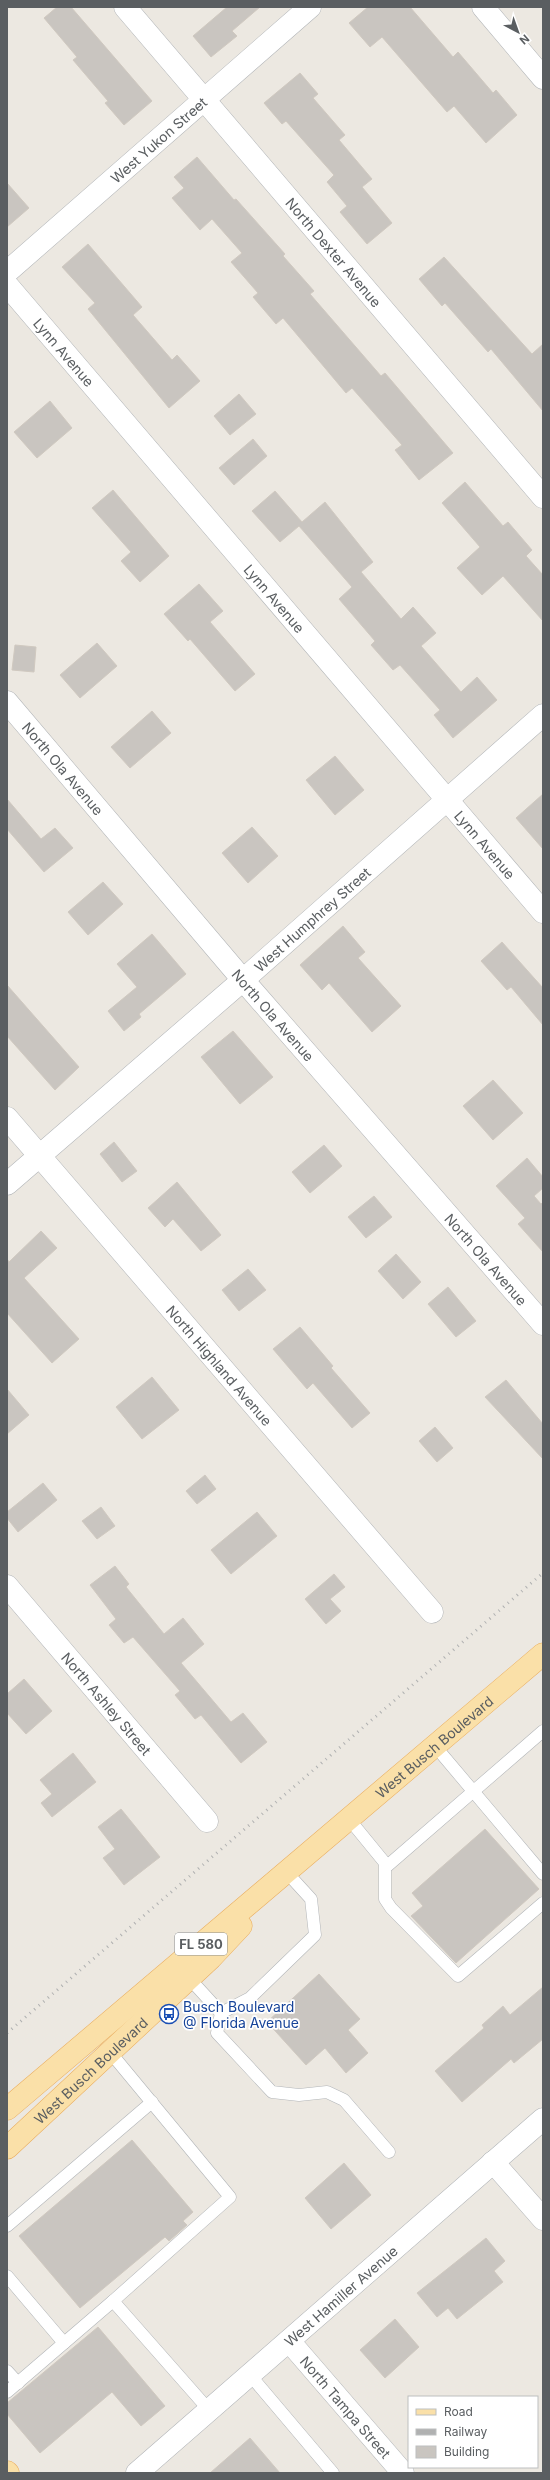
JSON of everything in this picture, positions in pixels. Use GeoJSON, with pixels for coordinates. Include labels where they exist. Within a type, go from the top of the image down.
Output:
{"type":"FeatureCollection","features":[{"type":"Feature","properties":{"kind":"main road","name":"West Busch Boulevard"},"geometry":{"type":"LineString","coordinates":[[7,2109],[543,1654]]}},
{"type":"Feature","properties":{"kind":"main road","name":"West Busch Boulevard"},"geometry":{"type":"LineString","coordinates":[[7,2148],[189,1978],[326,1839]]}},
{"type":"Feature","properties":{"kind":"street","name":"North Dexter Avenue"},"geometry":{"type":"LineString","coordinates":[[125,7],[543,497]]}},
{"type":"Feature","properties":{"kind":"street","name":"West Yukon Street"},"geometry":{"type":"LineString","coordinates":[[7,272],[310,7]]}},
{"type":"Feature","properties":{"kind":"street"},"geometry":{"type":"LineString","coordinates":[[483,7],[543,78]]}},
{"type":"Feature","properties":{"kind":"street","name":"Lynn Avenue"},"geometry":{"type":"LineString","coordinates":[[7,285],[543,912]]}},
{"type":"Feature","properties":{"kind":"street","name":"North Ola Avenue"},"geometry":{"type":"LineString","coordinates":[[7,702],[243,980],[543,1324]]}},
{"type":"Feature","properties":{"kind":"street","name":"West Humphrey Street"},"geometry":{"type":"LineString","coordinates":[[7,1184],[243,980],[446,799],[543,715]]}},
{"type":"Feature","properties":{"kind":"street","name":"North Highland Avenue"},"geometry":{"type":"LineString","coordinates":[[7,1118],[432,1612]]}},
{"type":"Feature","properties":{"kind":"street","name":"North Ashley Street"},"geometry":{"type":"LineString","coordinates":[[7,1586],[207,1821]]}},
{"type":"Feature","properties":{"kind":"street","name":"West Hamiller Avenue"},"geometry":{"type":"LineString","coordinates":[[137,2473],[543,2119]]}},
{"type":"Feature","properties":{"kind":"street"},"geometry":{"type":"LineString","coordinates":[[493,2162],[543,2219]]}},
{"type":"Feature","properties":{"kind":"street","name":"North Tampa Street"},"geometry":{"type":"LineString","coordinates":[[289,2341],[404,2473]]}},
{"type":"Feature","properties":{"kind":"lane"},"geometry":{"type":"LineString","coordinates":[[386,1867],[543,1732]]}},
{"type":"Feature","properties":{"kind":"lane"},"geometry":{"type":"LineString","coordinates":[[435,1746],[543,1874]]}},
{"type":"Feature","properties":{"kind":"lane"},"geometry":{"type":"LineString","coordinates":[[350,1818],[385,1863],[385,1898],[391,1908],[458,1976],[543,1903]]}},
{"type":"Feature","properties":{"kind":"lane"},"geometry":{"type":"LineString","coordinates":[[290,1876],[311,1899],[316,1935],[250,1998],[221,2014],[217,2033],[272,2092],[299,2095],[327,2092],[344,2100],[389,2152]]}},
{"type":"Feature","properties":{"kind":"lane"},"geometry":{"type":"LineString","coordinates":[[189,1978],[221,2014]]}},
{"type":"Feature","properties":{"kind":"lane"},"geometry":{"type":"LineString","coordinates":[[7,2392],[113,2301],[230,2197],[110,2052]]}},
{"type":"Feature","properties":{"kind":"lane"},"geometry":{"type":"LineString","coordinates":[[7,2226],[152,2102]]}},
{"type":"Feature","properties":{"kind":"lane"},"geometry":{"type":"LineString","coordinates":[[7,2276],[64,2342]]}},
{"type":"Feature","properties":{"kind":"lane"},"geometry":{"type":"LineString","coordinates":[[113,2301],[209,2410]]}},
{"type":"Feature","properties":{"kind":"lane"},"geometry":{"type":"LineString","coordinates":[[7,2371],[18,2383]]}},
{"type":"Feature","properties":{"kind":"lane"},"geometry":{"type":"LineString","coordinates":[[250,2375],[333,2473]]}},
{"type":"Feature","properties":{"kind":"building"},"geometry":{"type":"Polygon","coordinates":[[[57,7],[71,7],[152,101],[124,125],[105,103],[108,101],[73,60],[77,57],[44,18],[57,7]]]}},
{"type":"Feature","properties":{"kind":"building"},"geometry":{"type":"Polygon","coordinates":[[[227,7],[260,7],[232,31],[237,36],[211,57],[193,36],[227,7]]]}},
{"type":"Feature","properties":{"kind":"building"},"geometry":{"type":"Polygon","coordinates":[[[368,7],[410,7],[453,57],[458,52],[493,93],[496,90],[517,115],[486,143],[454,106],[447,112],[382,37],[370,47],[349,23],[368,7]]]}},
{"type":"Feature","properties":{"kind":"building"},"geometry":{"type":"Polygon","coordinates":[[[300,73],[318,94],[313,98],[345,135],[339,140],[372,179],[362,187],[392,223],[367,244],[340,212],[347,206],[327,182],[334,175],[286,121],[282,124],[264,103],[300,73]]]}},
{"type":"Feature","properties":{"kind":"building"},"geometry":{"type":"Polygon","coordinates":[[[197,157],[234,200],[236,199],[285,254],[283,256],[314,291],[310,294],[381,376],[385,373],[453,453],[419,480],[395,450],[402,445],[352,388],[346,393],[283,318],[276,324],[253,297],[258,293],[231,262],[242,253],[212,219],[200,230],[172,198],[184,188],[174,177],[197,157]]]}},
{"type":"Feature","properties":{"kind":"building"},"geometry":{"type":"Polygon","coordinates":[[[7,183],[29,208],[7,227],[7,183]]]}},
{"type":"Feature","properties":{"kind":"building"},"geometry":{"type":"Polygon","coordinates":[[[88,244],[142,307],[133,315],[172,360],[177,355],[200,381],[169,408],[88,309],[95,303],[62,267],[88,244]]]}},
{"type":"Feature","properties":{"kind":"building"},"geometry":{"type":"Polygon","coordinates":[[[444,257],[532,354],[543,344],[543,411],[491,349],[488,352],[445,303],[442,306],[419,279],[444,257]]]}},
{"type":"Feature","properties":{"kind":"building"},"geometry":{"type":"Polygon","coordinates":[[[239,394],[256,414],[230,435],[214,416],[239,394]]]}},
{"type":"Feature","properties":{"kind":"building"},"geometry":{"type":"Polygon","coordinates":[[[50,401],[72,428],[37,458],[14,432],[50,401]]]}},
{"type":"Feature","properties":{"kind":"building"},"geometry":{"type":"Polygon","coordinates":[[[253,439],[267,456],[234,485],[219,468],[253,439]]]}},
{"type":"Feature","properties":{"kind":"building"},"geometry":{"type":"Polygon","coordinates":[[[465,482],[503,526],[508,522],[532,550],[526,556],[543,575],[543,621],[503,576],[482,595],[457,568],[480,547],[442,503],[465,482]]]}},
{"type":"Feature","properties":{"kind":"building"},"geometry":{"type":"Polygon","coordinates":[[[113,490],[169,556],[140,582],[121,561],[131,552],[92,508],[113,490]]]}},
{"type":"Feature","properties":{"kind":"building"},"geometry":{"type":"Polygon","coordinates":[[[275,491],[302,522],[325,502],[373,562],[361,572],[401,619],[413,607],[436,633],[421,646],[461,692],[477,677],[497,700],[453,738],[434,715],[440,710],[400,665],[393,670],[371,645],[375,641],[339,599],[352,587],[299,526],[280,542],[252,511],[275,491]]]}},
{"type":"Feature","properties":{"kind":"building"},"geometry":{"type":"Polygon","coordinates":[[[199,584],[223,611],[210,622],[255,674],[235,691],[190,639],[188,641],[164,614],[199,584]]]}},
{"type":"Feature","properties":{"kind":"building"},"geometry":{"type":"Polygon","coordinates":[[[97,643],[117,666],[80,698],[60,675],[97,643]]]}},
{"type":"Feature","properties":{"kind":"building"},"geometry":{"type":"Polygon","coordinates":[[[15,645],[36,647],[34,672],[12,670],[15,645]]]}},
{"type":"Feature","properties":{"kind":"building"},"geometry":{"type":"Polygon","coordinates":[[[152,711],[171,733],[130,768],[111,747],[152,711]]]}},
{"type":"Feature","properties":{"kind":"building"},"geometry":{"type":"Polygon","coordinates":[[[335,756],[364,790],[335,815],[306,780],[335,756]]]}},
{"type":"Feature","properties":{"kind":"building"},"geometry":{"type":"Polygon","coordinates":[[[543,794],[543,849],[516,818],[543,794]]]}},
{"type":"Feature","properties":{"kind":"building"},"geometry":{"type":"Polygon","coordinates":[[[7,799],[41,839],[55,828],[73,848],[44,872],[7,829],[7,799]]]}},
{"type":"Feature","properties":{"kind":"building"},"geometry":{"type":"Polygon","coordinates":[[[252,827],[278,856],[248,883],[222,853],[252,827]]]}},
{"type":"Feature","properties":{"kind":"building"},"geometry":{"type":"Polygon","coordinates":[[[103,882],[123,904],[88,935],[68,912],[103,882]]]}},
{"type":"Feature","properties":{"kind":"building"},"geometry":{"type":"Polygon","coordinates":[[[343,926],[365,952],[358,958],[401,1006],[372,1032],[329,983],[322,990],[300,965],[343,926]]]}},
{"type":"Feature","properties":{"kind":"building"},"geometry":{"type":"Polygon","coordinates":[[[152,934],[186,974],[139,1014],[141,1017],[124,1031],[108,1011],[137,987],[117,964],[152,934]]]}},
{"type":"Feature","properties":{"kind":"building"},"geometry":{"type":"Polygon","coordinates":[[[502,942],[543,988],[543,1025],[511,987],[507,990],[481,961],[502,942]]]}},
{"type":"Feature","properties":{"kind":"building"},"geometry":{"type":"Polygon","coordinates":[[[7,985],[79,1067],[55,1090],[7,1036],[7,985]]]}},
{"type":"Feature","properties":{"kind":"building"},"geometry":{"type":"Polygon","coordinates":[[[233,1031],[273,1077],[240,1104],[201,1057],[233,1031]]]}},
{"type":"Feature","properties":{"kind":"building"},"geometry":{"type":"Polygon","coordinates":[[[493,1080],[523,1113],[493,1140],[463,1106],[493,1080]]]}},
{"type":"Feature","properties":{"kind":"building"},"geometry":{"type":"Polygon","coordinates":[[[114,1142],[137,1171],[122,1182],[100,1154],[114,1142]]]}},
{"type":"Feature","properties":{"kind":"building"},"geometry":{"type":"Polygon","coordinates":[[[324,1145],[342,1166],[310,1193],[292,1172],[324,1145]]]}},
{"type":"Feature","properties":{"kind":"building"},"geometry":{"type":"Polygon","coordinates":[[[527,1158],[543,1177],[543,1188],[534,1196],[541,1204],[543,1202],[543,1252],[518,1224],[525,1218],[496,1186],[527,1158]]]}},
{"type":"Feature","properties":{"kind":"building"},"geometry":{"type":"Polygon","coordinates":[[[177,1182],[221,1235],[201,1251],[173,1219],[165,1227],[148,1208],[177,1182]]]}},
{"type":"Feature","properties":{"kind":"building"},"geometry":{"type":"Polygon","coordinates":[[[374,1196],[392,1217],[366,1238],[348,1217],[374,1196]]]}},
{"type":"Feature","properties":{"kind":"building"},"geometry":{"type":"Polygon","coordinates":[[[41,1231],[57,1248],[24,1278],[79,1339],[52,1363],[7,1313],[7,1259],[9,1262],[41,1231]]]}},
{"type":"Feature","properties":{"kind":"building"},"geometry":{"type":"Polygon","coordinates":[[[396,1254],[421,1282],[403,1299],[378,1271],[396,1254]]]}},
{"type":"Feature","properties":{"kind":"building"},"geometry":{"type":"Polygon","coordinates":[[[248,1269],[266,1290],[239,1311],[222,1290],[248,1269]]]}},
{"type":"Feature","properties":{"kind":"building"},"geometry":{"type":"Polygon","coordinates":[[[448,1287],[476,1321],[456,1337],[428,1304],[448,1287]]]}},
{"type":"Feature","properties":{"kind":"building"},"geometry":{"type":"Polygon","coordinates":[[[300,1327],[333,1366],[331,1368],[370,1413],[352,1428],[313,1383],[307,1389],[273,1349],[300,1327]]]}},
{"type":"Feature","properties":{"kind":"building"},"geometry":{"type":"Polygon","coordinates":[[[152,1377],[179,1410],[142,1439],[116,1407],[152,1377]]]}},
{"type":"Feature","properties":{"kind":"building"},"geometry":{"type":"Polygon","coordinates":[[[506,1380],[543,1424],[543,1459],[485,1397],[506,1380]]]}},
{"type":"Feature","properties":{"kind":"building"},"geometry":{"type":"Polygon","coordinates":[[[7,1389],[29,1415],[7,1434],[7,1389]]]}},
{"type":"Feature","properties":{"kind":"building"},"geometry":{"type":"Polygon","coordinates":[[[435,1427],[453,1448],[437,1462],[419,1441],[435,1427]]]}},
{"type":"Feature","properties":{"kind":"building"},"geometry":{"type":"Polygon","coordinates":[[[205,1475],[216,1489],[197,1504],[186,1491],[205,1475]]]}},
{"type":"Feature","properties":{"kind":"building"},"geometry":{"type":"Polygon","coordinates":[[[43,1483],[57,1500],[18,1532],[7,1518],[7,1512],[43,1483]]]}},
{"type":"Feature","properties":{"kind":"building"},"geometry":{"type":"Polygon","coordinates":[[[101,1507],[115,1526],[97,1539],[82,1521],[101,1507]]]}},
{"type":"Feature","properties":{"kind":"building"},"geometry":{"type":"Polygon","coordinates":[[[257,1512],[277,1536],[231,1574],[211,1550],[257,1512]]]}},
{"type":"Feature","properties":{"kind":"building"},"geometry":{"type":"Polygon","coordinates":[[[115,1566],[129,1584],[126,1587],[164,1634],[183,1618],[204,1644],[181,1663],[231,1722],[243,1713],[267,1742],[241,1763],[201,1715],[195,1719],[175,1695],[180,1691],[133,1637],[124,1643],[109,1625],[116,1619],[90,1585],[115,1566]]]}},
{"type":"Feature","properties":{"kind":"building"},"geometry":{"type":"Polygon","coordinates":[[[334,1574],[345,1587],[330,1599],[341,1611],[326,1624],[305,1599],[334,1574]]]}},
{"type":"Feature","properties":{"kind":"building"},"geometry":{"type":"Polygon","coordinates":[[[24,1679],[52,1711],[26,1734],[7,1713],[7,1694],[24,1679]]]}},
{"type":"Feature","properties":{"kind":"building"},"geometry":{"type":"Polygon","coordinates":[[[73,1753],[96,1782],[52,1817],[41,1803],[52,1794],[40,1780],[73,1753]]]}},
{"type":"Feature","properties":{"kind":"building"},"geometry":{"type":"Polygon","coordinates":[[[121,1809],[160,1857],[124,1885],[103,1858],[115,1849],[98,1827],[121,1809]]]}},
{"type":"Feature","properties":{"kind":"building"},"geometry":{"type":"Polygon","coordinates":[[[485,1829],[539,1889],[456,1963],[411,1916],[423,1906],[412,1893],[485,1829]]]}},
{"type":"Feature","properties":{"kind":"building"},"geometry":{"type":"Polygon","coordinates":[[[319,1974],[360,2019],[348,2030],[368,2053],[346,2073],[325,2048],[306,2065],[267,2022],[319,1974]]]}},
{"type":"Feature","properties":{"kind":"building"},"geometry":{"type":"Polygon","coordinates":[[[543,1987],[543,2039],[514,2063],[511,2059],[462,2102],[435,2071],[484,2028],[482,2025],[503,2006],[510,2015],[543,1987]]]}},
{"type":"Feature","properties":{"kind":"building"},"geometry":{"type":"Polygon","coordinates":[[[132,2140],[193,2212],[183,2221],[187,2225],[169,2241],[165,2237],[80,2308],[19,2236],[132,2140]]]}},
{"type":"Feature","properties":{"kind":"building"},"geometry":{"type":"Polygon","coordinates":[[[344,2163],[371,2195],[331,2229],[305,2198],[344,2163]]]}},
{"type":"Feature","properties":{"kind":"building"},"geometry":{"type":"Polygon","coordinates":[[[486,2238],[505,2261],[494,2271],[503,2282],[457,2319],[448,2308],[437,2317],[417,2293],[486,2238]]]}},
{"type":"Feature","properties":{"kind":"building"},"geometry":{"type":"Polygon","coordinates":[[[395,2319],[419,2347],[385,2378],[360,2350],[395,2319]]]}},
{"type":"Feature","properties":{"kind":"building"},"geometry":{"type":"Polygon","coordinates":[[[98,2327],[165,2406],[141,2426],[112,2392],[40,2453],[7,2414],[7,2403],[98,2327]]]}},
{"type":"Feature","properties":{"kind":"building"},"geometry":{"type":"Polygon","coordinates":[[[250,2438],[280,2473],[210,2473],[250,2438]]]}},
{"type":"Feature","properties":{"kind":"railway"},"geometry":{"type":"LineString","coordinates":[[7,2033],[543,1573]]}},
{"type":"Feature","properties":{"kind":"place","name":"Busch Boulevard @ Florida Avenue"},"geometry":{"type":"Point","coordinates":[169,2014]}}]}
